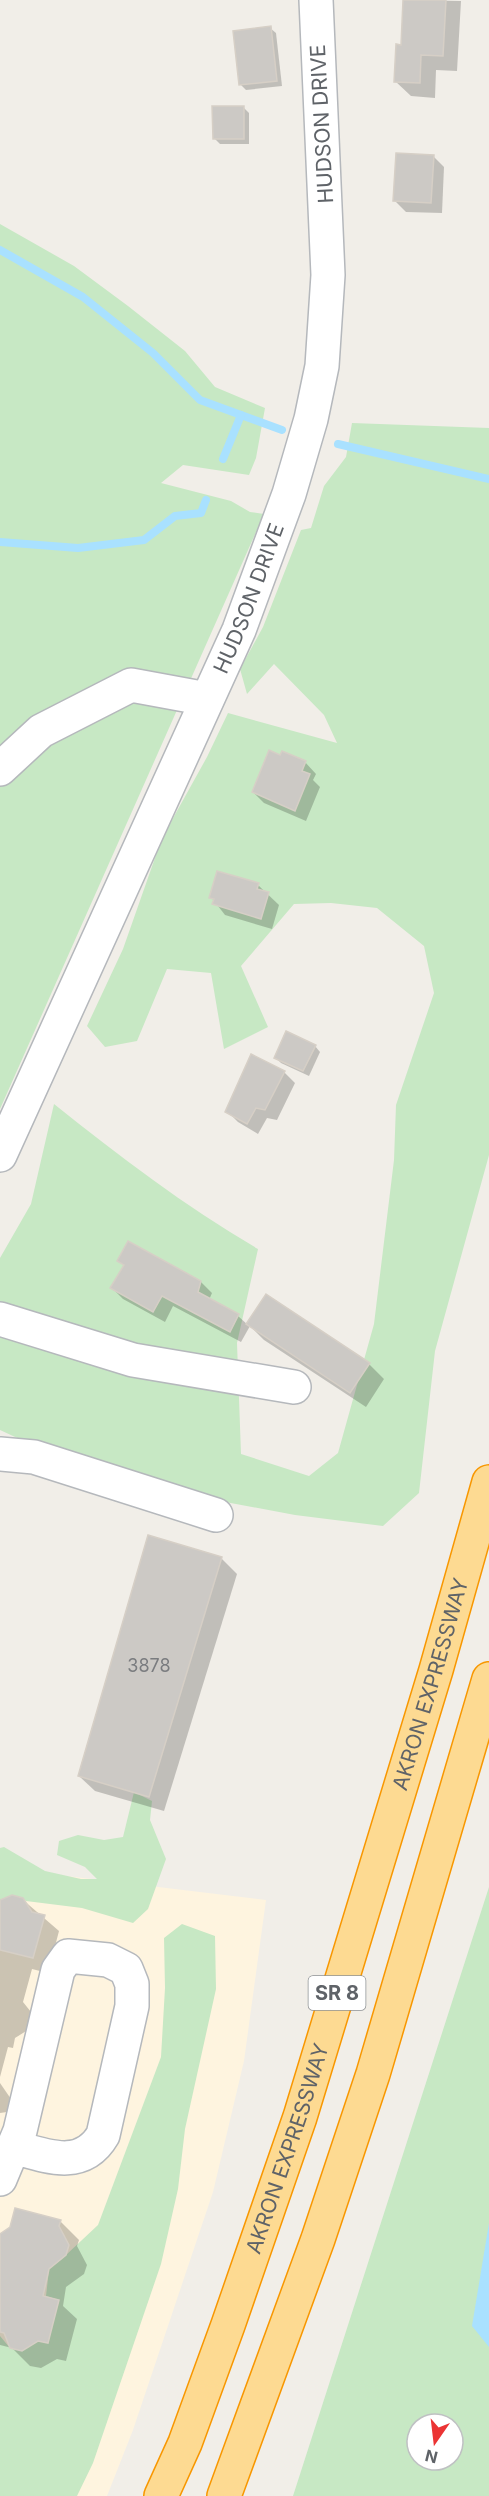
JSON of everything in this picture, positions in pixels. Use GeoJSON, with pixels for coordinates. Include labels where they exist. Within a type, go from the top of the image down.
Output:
{"type":"FeatureCollection","features":[{"type":"Feature","properties":{"kind":"highway","name":"AKRON EXPRESSWAY"},"geometry":{"type":"LineString","coordinates":[[161,2496],[185,2443],[300,2117],[436,1670],[489,1482]]}},
{"type":"Feature","properties":{"kind":"highway","name":"SR 8"},"geometry":{"type":"LineString","coordinates":[[224,2496],[318,2239],[374,2074],[489,1679]]}},
{"type":"Feature","properties":{"kind":"street","name":"HUDSON DRIVE"},"geometry":{"type":"LineString","coordinates":[[0,1155],[207,699],[269,554],[308,429],[322,366],[328,275],[316,0]]}},
{"type":"Feature","properties":{"kind":"street"},"geometry":{"type":"LineString","coordinates":[[0,769],[41,731],[130,685],[207,699]]}},
{"type":"Feature","properties":{"kind":"street"},"geometry":{"type":"LineString","coordinates":[[0,1319],[133,1360],[294,1387]]}},
{"type":"Feature","properties":{"kind":"street"},"geometry":{"type":"LineString","coordinates":[[0,1454],[34,1456],[216,1515]]}},
{"type":"Feature","properties":{"kind":"street"},"geometry":{"type":"LineString","coordinates":[[0,2179],[14,2147],[58,1970],[68,1956],[108,1960],[126,1969],[132,1984],[132,2006],[103,2135],[98,2143],[84,2155],[67,2159],[14,2147]]}},
{"type":"Feature","properties":{"kind":"shaded area"},"geometry":{"type":"Polygon","coordinates":[[[0,1868],[266,1900],[244,2061],[213,2192],[133,2430],[107,2496],[0,2496],[0,1868]]]}},
{"type":"Feature","properties":{"kind":"green space"},"geometry":{"type":"Polygon","coordinates":[[[0,224],[74,266],[128,306],[185,351],[215,387],[265,408],[256,458],[249,475],[183,465],[161,483],[231,501],[250,512],[264,514],[0,1109],[0,224]]]}},
{"type":"Feature","properties":{"kind":"green space"},"geometry":{"type":"Polygon","coordinates":[[[352,423],[489,428],[489,1155],[435,1351],[419,1493],[383,1526],[295,1515],[108,1480],[0,1430],[0,1258],[31,1204],[54,1104],[153,1180],[258,1249],[237,1343],[241,1454],[309,1476],[338,1453],[374,1324],[394,1160],[396,1105],[434,993],[424,946],[377,908],[331,903],[294,904],[241,966],[268,1027],[224,1049],[211,973],[167,969],[137,1041],[105,1047],[87,1026],[123,949],[162,838],[207,757],[228,713],[337,743],[324,715],[274,664],[247,694],[240,669],[263,627],[301,530],[311,528],[324,486],[346,457],[352,423]]]}},
{"type":"Feature","properties":{"kind":"green space"},"geometry":{"type":"Polygon","coordinates":[[[134,1792],[152,1801],[150,1820],[166,1859],[148,1909],[133,1923],[82,1908],[26,1901],[12,1895],[0,1903],[0,1848],[4,1847],[45,1871],[81,1879],[97,1879],[85,1867],[57,1855],[59,1841],[78,1835],[104,1840],[123,1837],[134,1792]]]}},
{"type":"Feature","properties":{"kind":"green space"},"geometry":{"type":"Polygon","coordinates":[[[489,1887],[489,2496],[293,2496],[489,1887]]]}},
{"type":"Feature","properties":{"kind":"green space"},"geometry":{"type":"Polygon","coordinates":[[[182,1924],[215,1936],[216,1989],[185,2129],[178,2189],[161,2264],[93,2463],[77,2496],[0,2496],[0,2336],[10,2348],[55,2315],[59,2300],[46,2296],[50,2261],[66,2255],[98,2225],[161,2057],[165,1988],[164,1938],[182,1924]]]}},
{"type":"Feature","properties":{"kind":"water"},"geometry":{"type":"Polygon","coordinates":[[[489,2223],[489,2347],[472,2326],[489,2223]]]}},
{"type":"Feature","properties":{"kind":"building"},"geometry":{"type":"Polygon","coordinates":[[[403,0],[446,0],[443,56],[421,55],[420,83],[394,82],[396,44],[401,45],[403,0]]]}},
{"type":"Feature","properties":{"kind":"building"},"geometry":{"type":"Polygon","coordinates":[[[271,26],[277,81],[239,85],[233,31],[271,26]]]}},
{"type":"Feature","properties":{"kind":"building"},"geometry":{"type":"Polygon","coordinates":[[[212,106],[244,106],[244,139],[213,139],[212,106]]]}},
{"type":"Feature","properties":{"kind":"building"},"geometry":{"type":"Polygon","coordinates":[[[396,153],[434,155],[431,203],[393,201],[396,153]]]}},
{"type":"Feature","properties":{"kind":"building"},"geometry":{"type":"Polygon","coordinates":[[[269,750],[280,755],[282,751],[306,761],[302,771],[310,774],[295,811],[252,792],[269,750]]]}},
{"type":"Feature","properties":{"kind":"building"},"geometry":{"type":"Polygon","coordinates":[[[217,871],[259,883],[257,889],[269,892],[261,919],[212,904],[214,899],[209,898],[217,871]]]}},
{"type":"Feature","properties":{"kind":"building"},"geometry":{"type":"Polygon","coordinates":[[[286,1031],[316,1045],[303,1071],[274,1058],[286,1031]]]}},
{"type":"Feature","properties":{"kind":"building"},"geometry":{"type":"Polygon","coordinates":[[[251,1054],[285,1071],[265,1110],[256,1108],[247,1124],[225,1112],[251,1054]]]}},
{"type":"Feature","properties":{"kind":"building"},"geometry":{"type":"Polygon","coordinates":[[[128,1241],[201,1281],[198,1292],[239,1314],[230,1332],[162,1296],[153,1312],[110,1288],[124,1265],[117,1261],[128,1241]]]}},
{"type":"Feature","properties":{"kind":"building"},"geometry":{"type":"Polygon","coordinates":[[[266,1294],[370,1363],[350,1393],[246,1324],[266,1294]]]}},
{"type":"Feature","properties":{"kind":"building"},"geometry":{"type":"Polygon","coordinates":[[[148,1535],[222,1557],[149,1797],[78,1776],[148,1535]]]}},
{"type":"Feature","properties":{"kind":"building"},"geometry":{"type":"Polygon","coordinates":[[[12,1895],[23,1898],[32,1912],[45,1915],[33,1958],[0,1950],[0,1900],[12,1895]]]}},
{"type":"Feature","properties":{"kind":"building"},"geometry":{"type":"Polygon","coordinates":[[[15,2208],[61,2220],[59,2226],[69,2245],[66,2255],[49,2269],[43,2296],[59,2300],[48,2343],[38,2341],[22,2351],[10,2348],[4,2333],[0,2332],[0,2234],[10,2227],[15,2208]]]}},
{"type":"Feature","properties":{"kind":"waterway"},"geometry":{"type":"LineString","coordinates":[[0,250],[83,297],[153,353],[200,400],[282,430]]}},
{"type":"Feature","properties":{"kind":"waterway"},"geometry":{"type":"LineString","coordinates":[[223,459],[241,415]]}},
{"type":"Feature","properties":{"kind":"waterway"},"geometry":{"type":"LineString","coordinates":[[338,444],[489,479]]}},
{"type":"Feature","properties":{"kind":"waterway"},"geometry":{"type":"LineString","coordinates":[[0,542],[78,548],[144,540],[175,516],[201,513],[206,500]]}}]}
